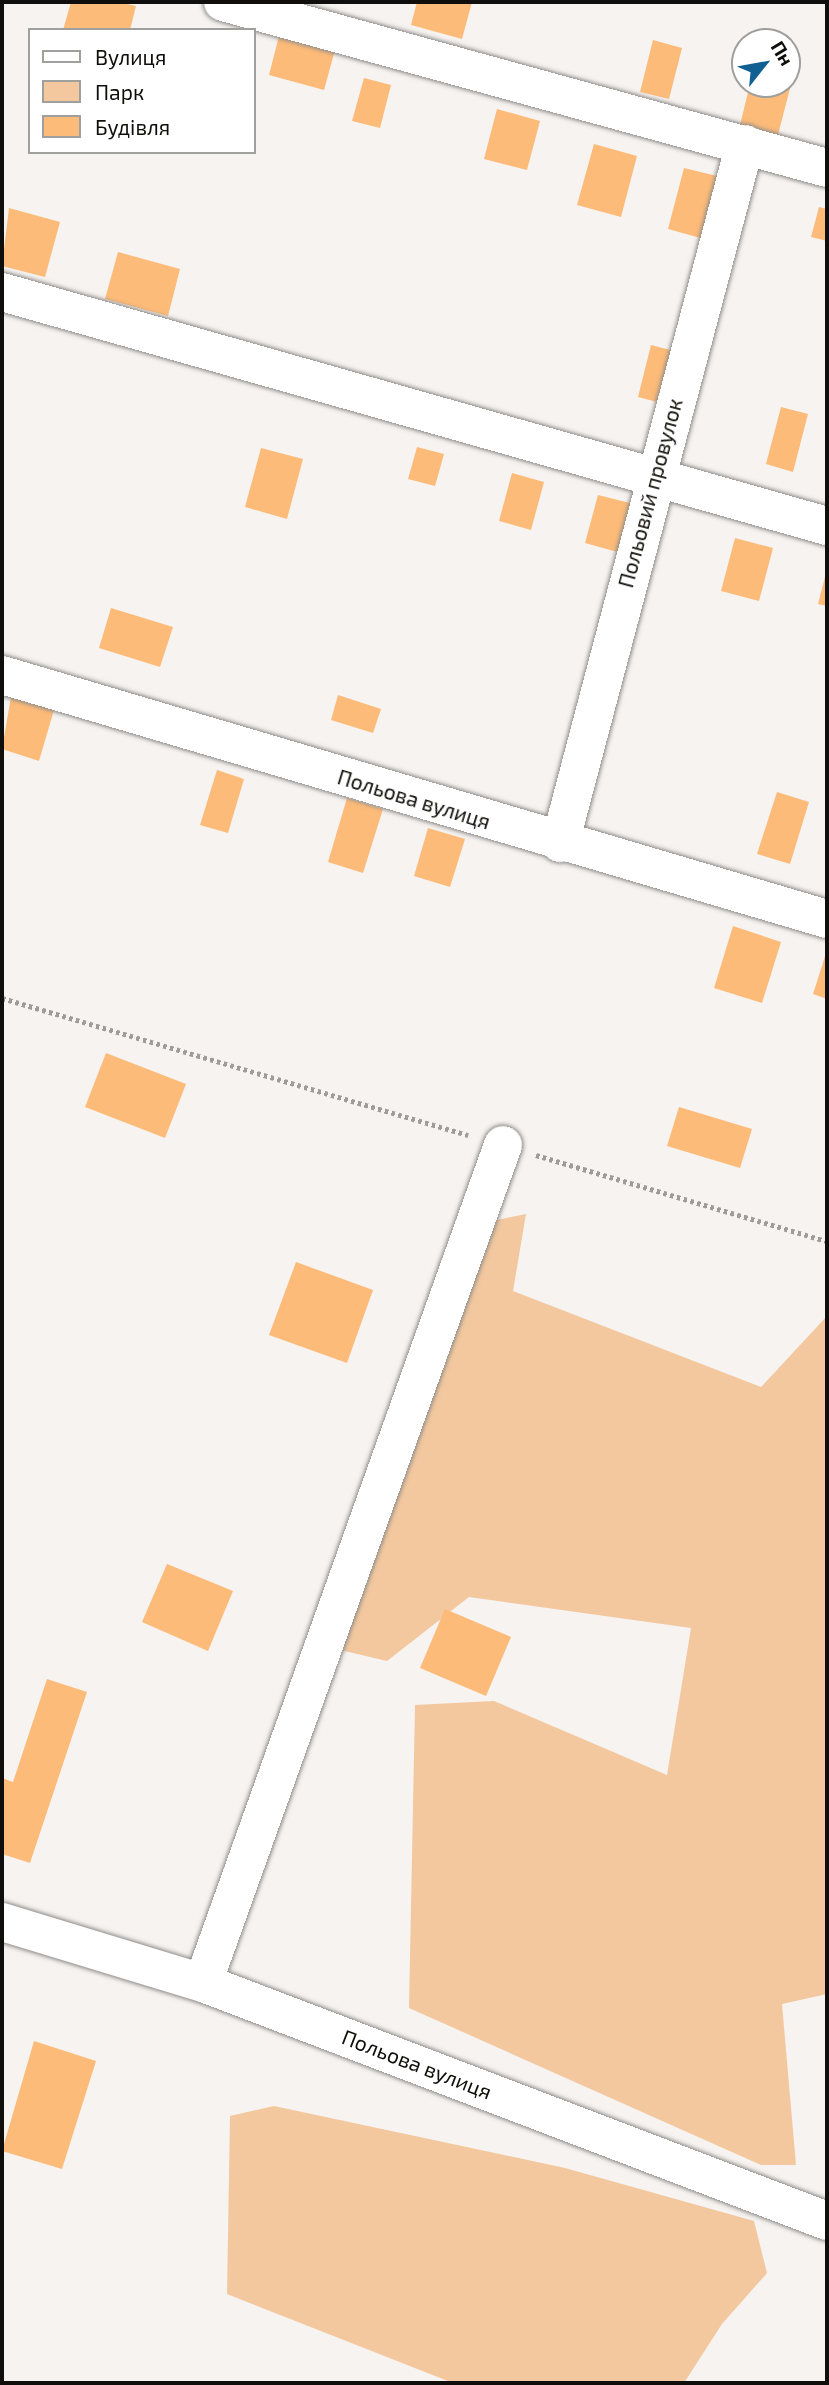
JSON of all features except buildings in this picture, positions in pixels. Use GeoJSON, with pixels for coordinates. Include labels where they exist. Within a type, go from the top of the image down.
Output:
{"type":"FeatureCollection","features":[{"type":"Feature","properties":{"kind":"street"},"geometry":{"type":"LineString","coordinates":[[223,2],[827,168]]}},
{"type":"Feature","properties":{"kind":"street","name":"Польовий провулок"},"geometry":{"type":"LineString","coordinates":[[560,843],[654,473],[745,144]]}},
{"type":"Feature","properties":{"kind":"street"},"geometry":{"type":"LineString","coordinates":[[2,292],[654,473],[827,526]]}},
{"type":"Feature","properties":{"kind":"street","name":"Польова вулиця"},"geometry":{"type":"LineString","coordinates":[[2,675],[560,843],[827,919]]}},
{"type":"Feature","properties":{"kind":"street"},"geometry":{"type":"LineString","coordinates":[[203,1983],[503,1145]]}},
{"type":"Feature","properties":{"kind":"street","name":"Польова вулиця"},"geometry":{"type":"LineString","coordinates":[[2,1922],[203,1983],[827,2221]]}},
{"type":"Feature","properties":{"kind":"path"},"geometry":{"type":"LineString","coordinates":[[2,998],[827,1241]]}},
{"type":"Feature","properties":{"kind":"green space"},"geometry":{"type":"Polygon","coordinates":[[[526,1214],[513,1291],[761,1387],[827,1316],[827,1994],[782,2004],[796,2165],[761,2165],[409,2008],[415,1705],[494,1701],[667,1775],[691,1628],[469,1597],[387,1661],[336,1649],[492,1221],[526,1214]]]}},
{"type":"Feature","properties":{"kind":"green space"},"geometry":{"type":"Polygon","coordinates":[[[274,2106],[565,2168],[754,2221],[767,2273],[722,2324],[684,2383],[453,2383],[227,2294],[230,2116],[274,2106]]]}}]}
